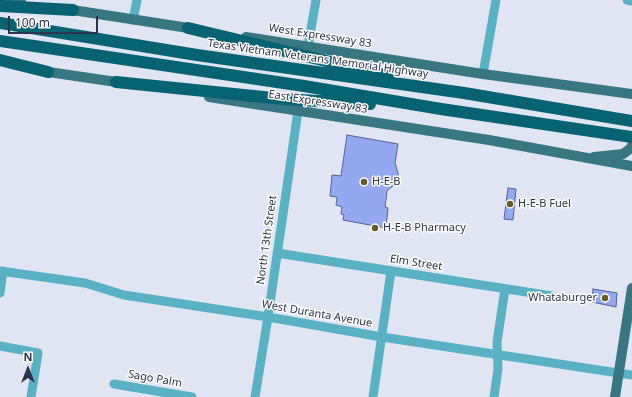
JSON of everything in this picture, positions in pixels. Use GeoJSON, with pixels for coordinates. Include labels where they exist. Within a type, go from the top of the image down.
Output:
{"type":"FeatureCollection","features":[{"type":"Feature","properties":{"kind":"highway"},"geometry":{"type":"LineString","coordinates":[[0,6],[73,10]]}},
{"type":"Feature","properties":{"kind":"highway","name":"Texas Vietnam Veterans Memorial Highway"},"geometry":{"type":"LineString","coordinates":[[0,23],[197,55],[464,94],[628,120]]}},
{"type":"Feature","properties":{"kind":"highway"},"geometry":{"type":"LineString","coordinates":[[188,28],[464,94]]}},
{"type":"Feature","properties":{"kind":"highway"},"geometry":{"type":"LineString","coordinates":[[0,40],[304,86],[441,109],[628,136]]}},
{"type":"Feature","properties":{"kind":"highway"},"geometry":{"type":"LineString","coordinates":[[0,60],[48,72]]}},
{"type":"Feature","properties":{"kind":"highway"},"geometry":{"type":"LineString","coordinates":[[116,82],[284,99],[441,109]]}},
{"type":"Feature","properties":{"kind":"main road","name":"West Expressway 83"},"geometry":{"type":"LineString","coordinates":[[5,0],[483,74],[632,94]]}},
{"type":"Feature","properties":{"kind":"main road","name":"East Expressway 83"},"geometry":{"type":"LineString","coordinates":[[0,64],[488,140],[632,166]]}},
{"type":"Feature","properties":{"kind":"main road"},"geometry":{"type":"LineString","coordinates":[[619,92],[632,100]]}},
{"type":"Feature","properties":{"kind":"main road"},"geometry":{"type":"LineString","coordinates":[[582,158],[623,154],[632,146]]}},
{"type":"Feature","properties":{"kind":"main road"},"geometry":{"type":"LineString","coordinates":[[615,397],[632,288]]}},
{"type":"Feature","properties":{"kind":"street"},"geometry":{"type":"LineString","coordinates":[[133,20],[137,0]]}},
{"type":"Feature","properties":{"kind":"street"},"geometry":{"type":"LineString","coordinates":[[308,46],[316,0]]}},
{"type":"Feature","properties":{"kind":"street"},"geometry":{"type":"LineString","coordinates":[[483,74],[496,0]]}},
{"type":"Feature","properties":{"kind":"street"},"geometry":{"type":"LineString","coordinates":[[627,0],[632,1]]}},
{"type":"Feature","properties":{"kind":"street","name":"North 13th Street"},"geometry":{"type":"LineString","coordinates":[[258,396],[298,110]]}},
{"type":"Feature","properties":{"kind":"street","name":"Elm Street"},"geometry":{"type":"LineString","coordinates":[[277,253],[552,296]]}},
{"type":"Feature","properties":{"kind":"street"},"geometry":{"type":"LineString","coordinates":[[0,293],[2,271]]}},
{"type":"Feature","properties":{"kind":"street","name":"West Duranta Avenue"},"geometry":{"type":"LineString","coordinates":[[2,271],[85,283],[124,296],[268,317],[382,337],[632,375]]}},
{"type":"Feature","properties":{"kind":"street"},"geometry":{"type":"LineString","coordinates":[[373,397],[392,271]]}},
{"type":"Feature","properties":{"kind":"street"},"geometry":{"type":"LineString","coordinates":[[494,397],[498,369],[497,342],[504,289]]}},
{"type":"Feature","properties":{"kind":"street"},"geometry":{"type":"LineString","coordinates":[[0,346],[38,353],[31,397]]}},
{"type":"Feature","properties":{"kind":"street","name":"Sago Palm"},"geometry":{"type":"LineString","coordinates":[[114,384],[192,397]]}},
{"type":"Feature","properties":{"kind":"building","name":"H-E-B"},"geometry":{"type":"Polygon","coordinates":[[[347,135],[398,144],[395,163],[398,177],[395,184],[387,191],[385,207],[388,208],[386,228],[343,220],[344,215],[341,214],[342,207],[336,205],[337,197],[330,196],[332,175],[341,176],[347,135]]]}},
{"type":"Feature","properties":{"kind":"building","name":"H-E-B Fuel"},"geometry":{"type":"Polygon","coordinates":[[[508,188],[516,189],[513,220],[504,219],[508,188]]]}},
{"type":"Feature","properties":{"kind":"building","name":"Whataburger"},"geometry":{"type":"Polygon","coordinates":[[[593,289],[617,293],[616,307],[592,302],[593,289]]]}},
{"type":"Feature","properties":{"kind":"place","name":"H-E-B"},"geometry":{"type":"Point","coordinates":[364,182]}},
{"type":"Feature","properties":{"kind":"place","name":"H-E-B Fuel"},"geometry":{"type":"Point","coordinates":[510,204]}},
{"type":"Feature","properties":{"kind":"place","name":"H-E-B Pharmacy"},"geometry":{"type":"Point","coordinates":[375,228]}},
{"type":"Feature","properties":{"kind":"place","name":"Whataburger"},"geometry":{"type":"Point","coordinates":[605,298]}}]}
